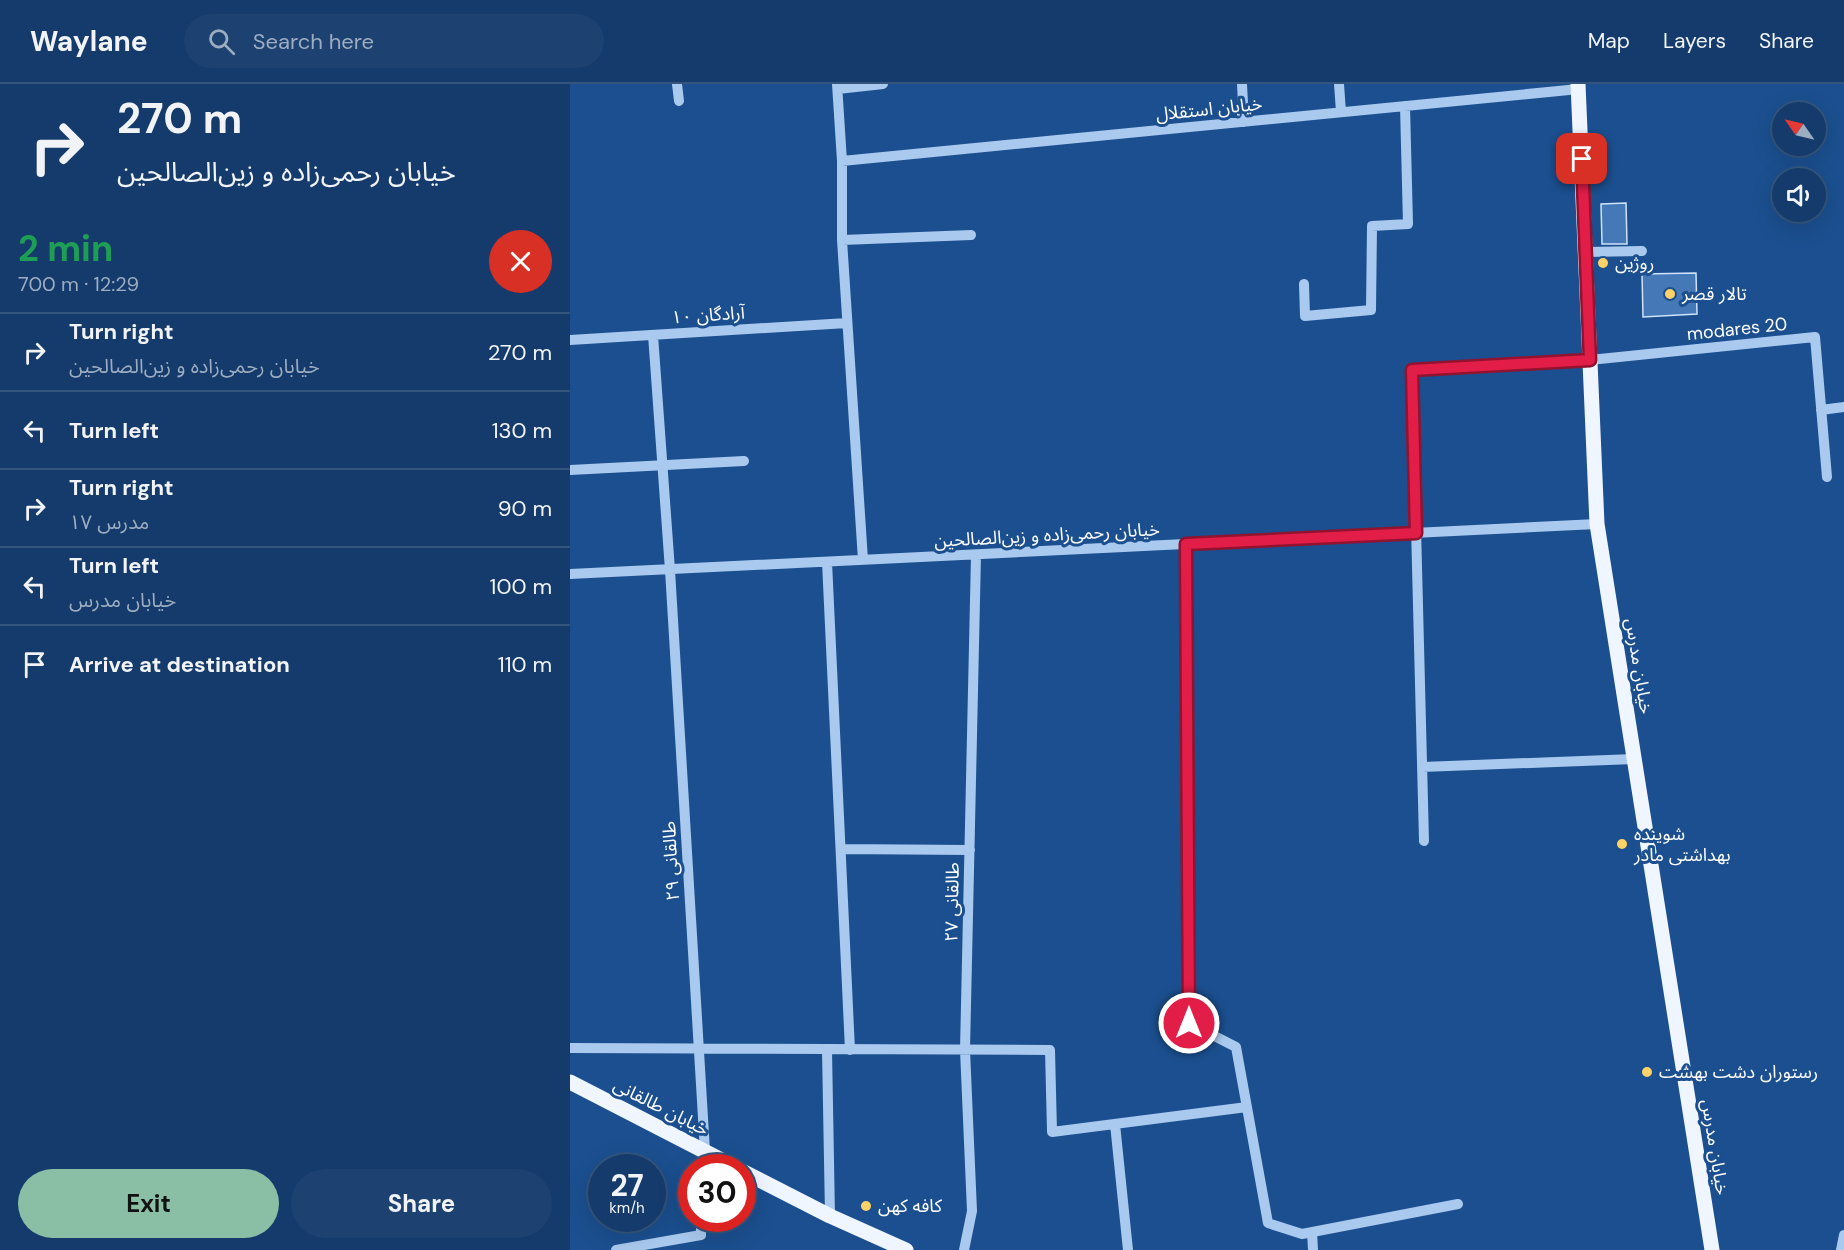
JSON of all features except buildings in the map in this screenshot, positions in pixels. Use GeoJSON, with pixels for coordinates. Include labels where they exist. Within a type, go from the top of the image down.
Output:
{"type":"FeatureCollection","features":[{"type":"Feature","properties":{"kind":"main road","name":"خیابان مدرس"},"geometry":{"type":"LineString","coordinates":[[1579,87],[1597,525],[1712,1250]]}},
{"type":"Feature","properties":{"kind":"main road","name":"خیابان طالقانی"},"geometry":{"type":"LineString","coordinates":[[570,1082],[711,1154]]}},
{"type":"Feature","properties":{"kind":"main road"},"geometry":{"type":"LineString","coordinates":[[756,1178],[830,1216],[906,1250]]}},
{"type":"Feature","properties":{"kind":"street"},"geometry":{"type":"LineString","coordinates":[[677,84],[679,101]]}},
{"type":"Feature","properties":{"kind":"street"},"geometry":{"type":"LineString","coordinates":[[863,560],[842,240],[842,161],[837,86],[883,84]]}},
{"type":"Feature","properties":{"kind":"street"},"geometry":{"type":"LineString","coordinates":[[1242,84],[1244,122]]}},
{"type":"Feature","properties":{"kind":"street"},"geometry":{"type":"LineString","coordinates":[[1339,84],[1341,112]]}},
{"type":"Feature","properties":{"kind":"street","name":"خیابان استقلال"},"geometry":{"type":"LineString","coordinates":[[842,161],[1579,87]]}},
{"type":"Feature","properties":{"kind":"street"},"geometry":{"type":"LineString","coordinates":[[1304,284],[1305,316],[1371,310],[1372,226],[1408,224],[1405,106]]}},
{"type":"Feature","properties":{"kind":"street"},"geometry":{"type":"LineString","coordinates":[[842,240],[971,235]]}},
{"type":"Feature","properties":{"kind":"street"},"geometry":{"type":"LineString","coordinates":[[1586,252],[1642,251]]}},
{"type":"Feature","properties":{"kind":"street","name":"آرادگان ۱۰"},"geometry":{"type":"LineString","coordinates":[[570,340],[847,323]]}},
{"type":"Feature","properties":{"kind":"street","name":"طالقانی ۲۹"},"geometry":{"type":"LineString","coordinates":[[653,335],[670,570],[705,1154]]}},
{"type":"Feature","properties":{"kind":"street","name":"modares 20"},"geometry":{"type":"LineString","coordinates":[[1590,360],[1815,337],[1821,410]]}},
{"type":"Feature","properties":{"kind":"street"},"geometry":{"type":"LineString","coordinates":[[1424,841],[1412,370],[1590,360]]}},
{"type":"Feature","properties":{"kind":"street"},"geometry":{"type":"LineString","coordinates":[[1827,477],[1821,410],[1844,407]]}},
{"type":"Feature","properties":{"kind":"street"},"geometry":{"type":"LineString","coordinates":[[570,471],[744,461]]}},
{"type":"Feature","properties":{"kind":"street","name":"خیابان رحمی‌زاده و زین‌الصالحین"},"geometry":{"type":"LineString","coordinates":[[570,574],[1597,525]]}},
{"type":"Feature","properties":{"kind":"street"},"geometry":{"type":"LineString","coordinates":[[1186,544],[1189,1023],[1236,1047],[1268,1223],[1302,1234],[1458,1204]]}},
{"type":"Feature","properties":{"kind":"street","name":"طالقانی ۲۷"},"geometry":{"type":"LineString","coordinates":[[964,1250],[972,1211],[965,1050],[976,555]]}},
{"type":"Feature","properties":{"kind":"street"},"geometry":{"type":"LineString","coordinates":[[827,562],[850,1050]]}},
{"type":"Feature","properties":{"kind":"street"},"geometry":{"type":"LineString","coordinates":[[1422,766],[1634,759]]}},
{"type":"Feature","properties":{"kind":"street"},"geometry":{"type":"LineString","coordinates":[[841,849],[970,850]]}},
{"type":"Feature","properties":{"kind":"street"},"geometry":{"type":"LineString","coordinates":[[570,1048],[1050,1050],[1052,1132],[1247,1107]]}},
{"type":"Feature","properties":{"kind":"street"},"geometry":{"type":"LineString","coordinates":[[827,1050],[830,1216]]}},
{"type":"Feature","properties":{"kind":"street"},"geometry":{"type":"LineString","coordinates":[[1115,1124],[1128,1250]]}},
{"type":"Feature","properties":{"kind":"street"},"geometry":{"type":"LineString","coordinates":[[616,1250],[701,1235],[701,1232]]}},
{"type":"Feature","properties":{"kind":"street"},"geometry":{"type":"LineString","coordinates":[[1312,1232],[1313,1250]]}},
{"type":"Feature","properties":{"kind":"street"},"geometry":{"type":"LineString","coordinates":[[1841,1250],[1844,1235]]}},
{"type":"Feature","properties":{"kind":"place","name":"روژین"},"geometry":{"type":"Point","coordinates":[1603,263]}},
{"type":"Feature","properties":{"kind":"place","name":"تالار قصر"},"geometry":{"type":"Point","coordinates":[1670,294]}},
{"type":"Feature","properties":{"kind":"place","name":"شوینده بهداشتی مادر"},"geometry":{"type":"Point","coordinates":[1622,844]}},
{"type":"Feature","properties":{"kind":"place","name":"رستوران دشت بهشت"},"geometry":{"type":"Point","coordinates":[1647,1072]}},
{"type":"Feature","properties":{"kind":"place","name":"کافه کهن"},"geometry":{"type":"Point","coordinates":[866,1206]}},
{"type":"Feature","properties":{"kind":"route"},"geometry":{"type":"LineString","coordinates":[[1189,1023],[1186,544],[1416,533],[1412,370],[1590,360],[1582,159]]}}]}
